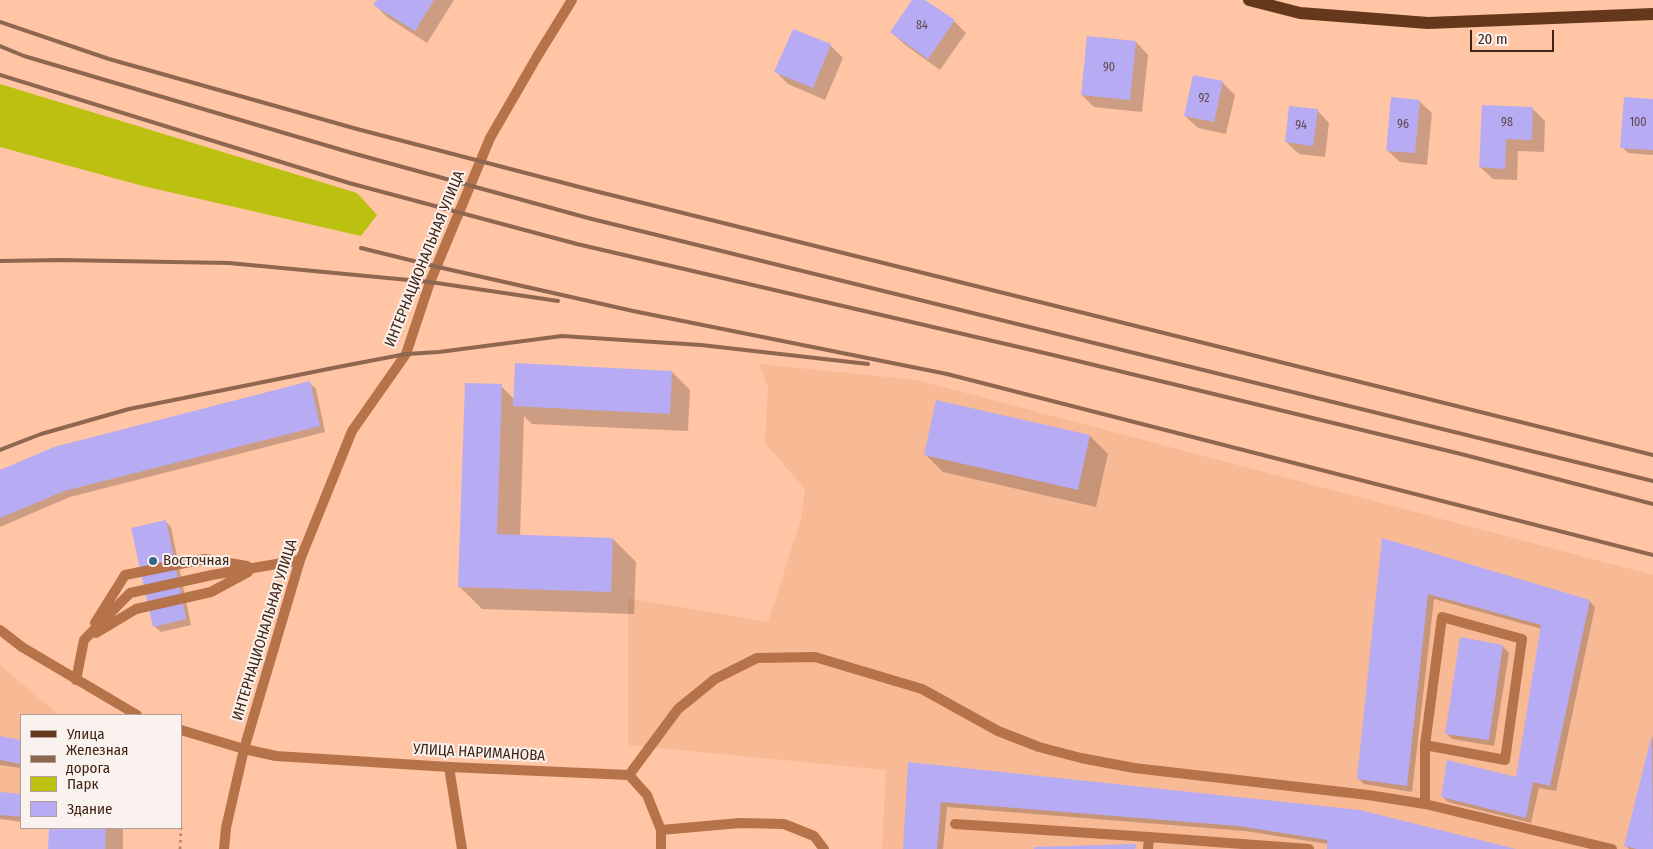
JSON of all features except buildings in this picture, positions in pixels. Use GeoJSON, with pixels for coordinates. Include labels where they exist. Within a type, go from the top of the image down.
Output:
{"type":"FeatureCollection","features":[{"type":"Feature","properties":{"kind":"main road"},"geometry":{"type":"LineString","coordinates":[[1249,0],[1300,13],[1428,23],[1653,14]]}},
{"type":"Feature","properties":{"kind":"street","name":"ИНТЕРНАЦИОНАЛЬНАЯ УЛИЦА"},"geometry":{"type":"LineString","coordinates":[[224,849],[226,828],[244,749],[300,560],[352,431],[406,354],[430,282],[490,138],[572,0]]}},
{"type":"Feature","properties":{"kind":"street"},"geometry":{"type":"LineString","coordinates":[[76,680],[84,640],[125,575],[205,559],[255,568]]}},
{"type":"Feature","properties":{"kind":"street"},"geometry":{"type":"LineString","coordinates":[[84,640],[130,592],[212,575],[300,560]]}},
{"type":"Feature","properties":{"kind":"street"},"geometry":{"type":"LineString","coordinates":[[84,640],[136,609],[211,592],[255,568]]}},
{"type":"Feature","properties":{"kind":"street"},"geometry":{"type":"LineString","coordinates":[[1425,804],[1426,746],[1442,618],[1522,638],[1505,760],[1426,746]]}},
{"type":"Feature","properties":{"kind":"street"},"geometry":{"type":"LineString","coordinates":[[0,630],[22,647],[135,714]]}},
{"type":"Feature","properties":{"kind":"street"},"geometry":{"type":"LineString","coordinates":[[661,849],[661,830],[647,795],[629,775],[678,709],[715,679],[757,658],[815,657],[922,689],[998,731],[1038,747],[1081,758],[1134,768],[1358,794],[1425,804],[1612,849]]}},
{"type":"Feature","properties":{"kind":"street","name":"УЛИЦА НАРИМАНОВА"},"geometry":{"type":"LineString","coordinates":[[182,730],[244,749],[276,756],[449,767],[629,775]]}},
{"type":"Feature","properties":{"kind":"street"},"geometry":{"type":"LineString","coordinates":[[449,767],[462,849]]}},
{"type":"Feature","properties":{"kind":"street"},"geometry":{"type":"LineString","coordinates":[[661,830],[740,823],[784,824],[814,836],[824,849]]}},
{"type":"Feature","properties":{"kind":"street"},"geometry":{"type":"LineString","coordinates":[[955,824],[1308,849]]}},
{"type":"Feature","properties":{"kind":"street"},"geometry":{"type":"LineString","coordinates":[[1148,849],[1149,837]]}},
{"type":"Feature","properties":{"kind":"path"},"geometry":{"type":"LineString","coordinates":[[180,849],[181,829]]}},
{"type":"Feature","properties":{"kind":"shaded area"},"geometry":{"type":"Polygon","coordinates":[[[759,364],[917,380],[1653,575],[1653,849],[882,849],[886,770],[628,745],[628,598],[768,622],[801,519],[805,489],[765,443],[768,387],[759,364]]]}},
{"type":"Feature","properties":{"kind":"shaded area"},"geometry":{"type":"Polygon","coordinates":[[[0,665],[58,714],[20,714],[20,819],[0,817],[0,665]]]}},
{"type":"Feature","properties":{"kind":"green space"},"geometry":{"type":"Polygon","coordinates":[[[0,84],[357,193],[377,215],[361,236],[143,186],[0,147],[0,84]]]}},
{"type":"Feature","properties":{"kind":"railway"},"geometry":{"type":"LineString","coordinates":[[0,22],[109,59],[357,129],[591,190],[1653,455]]}},
{"type":"Feature","properties":{"kind":"railway"},"geometry":{"type":"LineString","coordinates":[[0,46],[24,56],[352,153],[588,218],[1653,481]]}},
{"type":"Feature","properties":{"kind":"railway"},"geometry":{"type":"LineString","coordinates":[[0,75],[349,183],[577,244],[1053,355],[1461,454],[1653,504]]}},
{"type":"Feature","properties":{"kind":"railway"},"geometry":{"type":"LineString","coordinates":[[361,248],[633,311],[947,374],[1653,555]]}},
{"type":"Feature","properties":{"kind":"railway"},"geometry":{"type":"LineString","coordinates":[[0,261],[60,260],[229,263],[430,282],[558,301]]}},
{"type":"Feature","properties":{"kind":"railway"},"geometry":{"type":"LineString","coordinates":[[0,450],[41,434],[129,409],[406,354],[439,352],[562,336],[701,345],[868,364]]}},
{"type":"Feature","properties":{"kind":"place","name":"Восточная"},"geometry":{"type":"Point","coordinates":[153,561]}}]}
